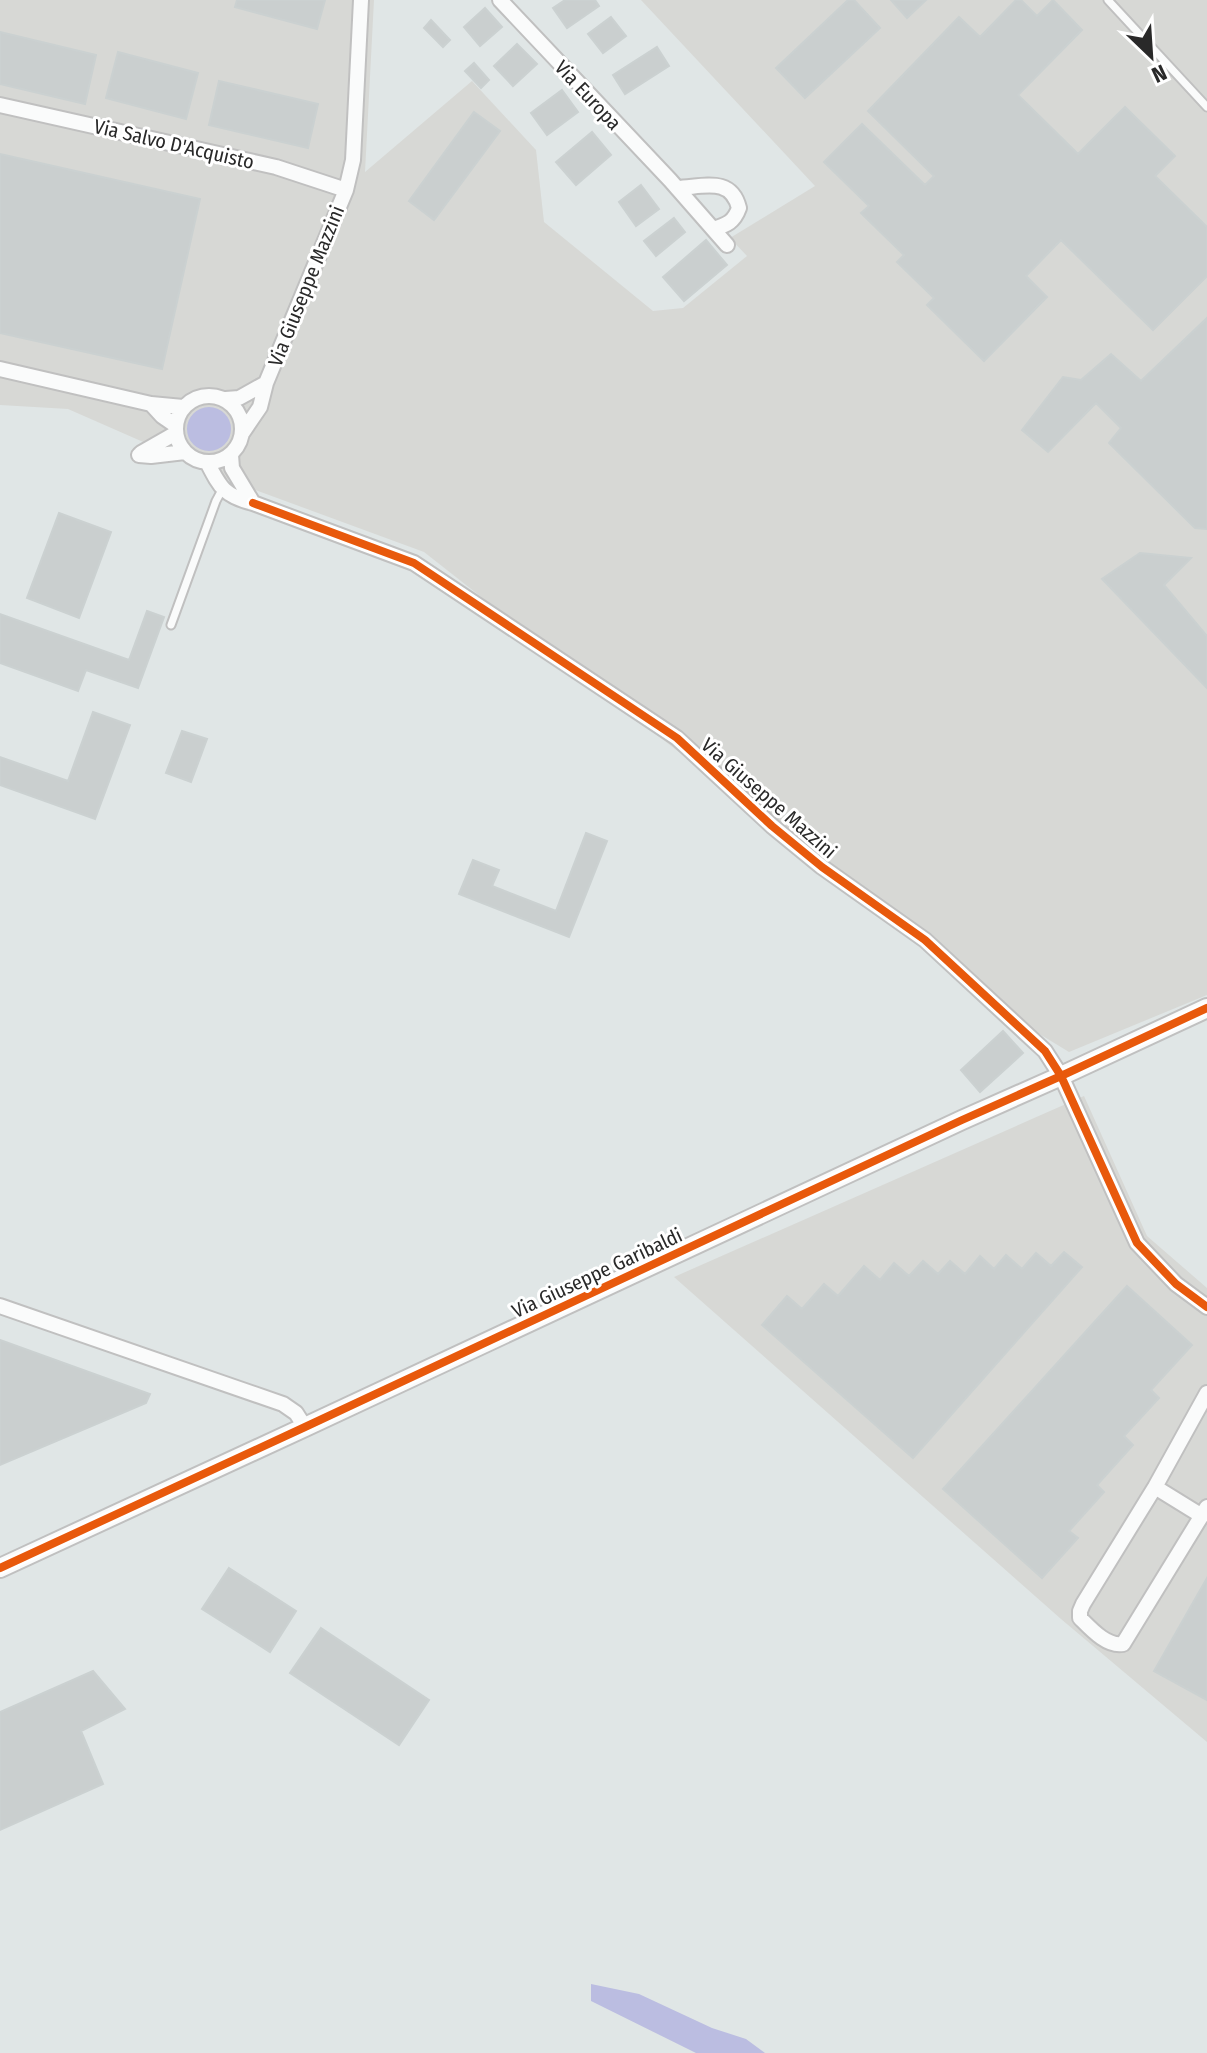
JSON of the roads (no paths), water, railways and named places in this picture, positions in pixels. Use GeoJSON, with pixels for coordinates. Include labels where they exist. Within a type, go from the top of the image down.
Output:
{"type":"FeatureCollection","features":[{"type":"Feature","properties":{"kind":"street","name":"Via Giuseppe Mazzini"},"geometry":{"type":"LineString","coordinates":[[231,455],[260,407],[266,383],[346,190],[353,160],[361,0]]}},
{"type":"Feature","properties":{"kind":"street","name":"Via Europa"},"geometry":{"type":"LineString","coordinates":[[500,0],[727,245]]}},
{"type":"Feature","properties":{"kind":"street","name":"Via Salvo D'Acquisto"},"geometry":{"type":"LineString","coordinates":[[0,105],[276,167],[346,190]]}},
{"type":"Feature","properties":{"kind":"street"},"geometry":{"type":"LineString","coordinates":[[677,188],[719,186],[733,193],[739,208],[736,217],[727,225],[713,229]]}},
{"type":"Feature","properties":{"kind":"street"},"geometry":{"type":"LineString","coordinates":[[0,369],[151,404],[183,407],[176,429],[185,452],[207,462],[231,455],[232,468],[253,503]]}},
{"type":"Feature","properties":{"kind":"street","name":"Via Giuseppe Mazzini"},"geometry":{"type":"LineString","coordinates":[[183,407],[195,398],[211,395],[239,398],[266,383]]}},
{"type":"Feature","properties":{"kind":"street"},"geometry":{"type":"LineString","coordinates":[[226,399],[239,413],[243,432]]}},
{"type":"Feature","properties":{"kind":"street"},"geometry":{"type":"LineString","coordinates":[[151,404],[176,429]]}},
{"type":"Feature","properties":{"kind":"street"},"geometry":{"type":"LineString","coordinates":[[176,429],[139,455],[185,452]]}},
{"type":"Feature","properties":{"kind":"street"},"geometry":{"type":"LineString","coordinates":[[207,462],[223,488]]}},
{"type":"Feature","properties":{"kind":"street","name":"Via Giuseppe Mazzini"},"geometry":{"type":"LineString","coordinates":[[223,488],[234,498],[414,563],[677,738],[772,826],[822,867],[925,940],[1045,1051],[1061,1076],[1137,1243],[1176,1284],[1207,1307]]}},
{"type":"Feature","properties":{"kind":"street","name":"Via Giuseppe Garibaldi"},"geometry":{"type":"LineString","coordinates":[[0,1568],[1207,1008]]}},
{"type":"Feature","properties":{"kind":"street"},"geometry":{"type":"LineString","coordinates":[[0,1306],[283,1404],[296,1413],[305,1427]]}},
{"type":"Feature","properties":{"kind":"street"},"geometry":{"type":"LineString","coordinates":[[1155,1487],[1204,1511],[1127,1640],[1117,1646],[1109,1643],[1080,1618],[1080,1611],[1207,1393]]}},
{"type":"Feature","properties":{"kind":"lane"},"geometry":{"type":"LineString","coordinates":[[1108,0],[1207,107]]}},
{"type":"Feature","properties":{"kind":"lane"},"geometry":{"type":"LineString","coordinates":[[171,625],[223,488]]}}]}
